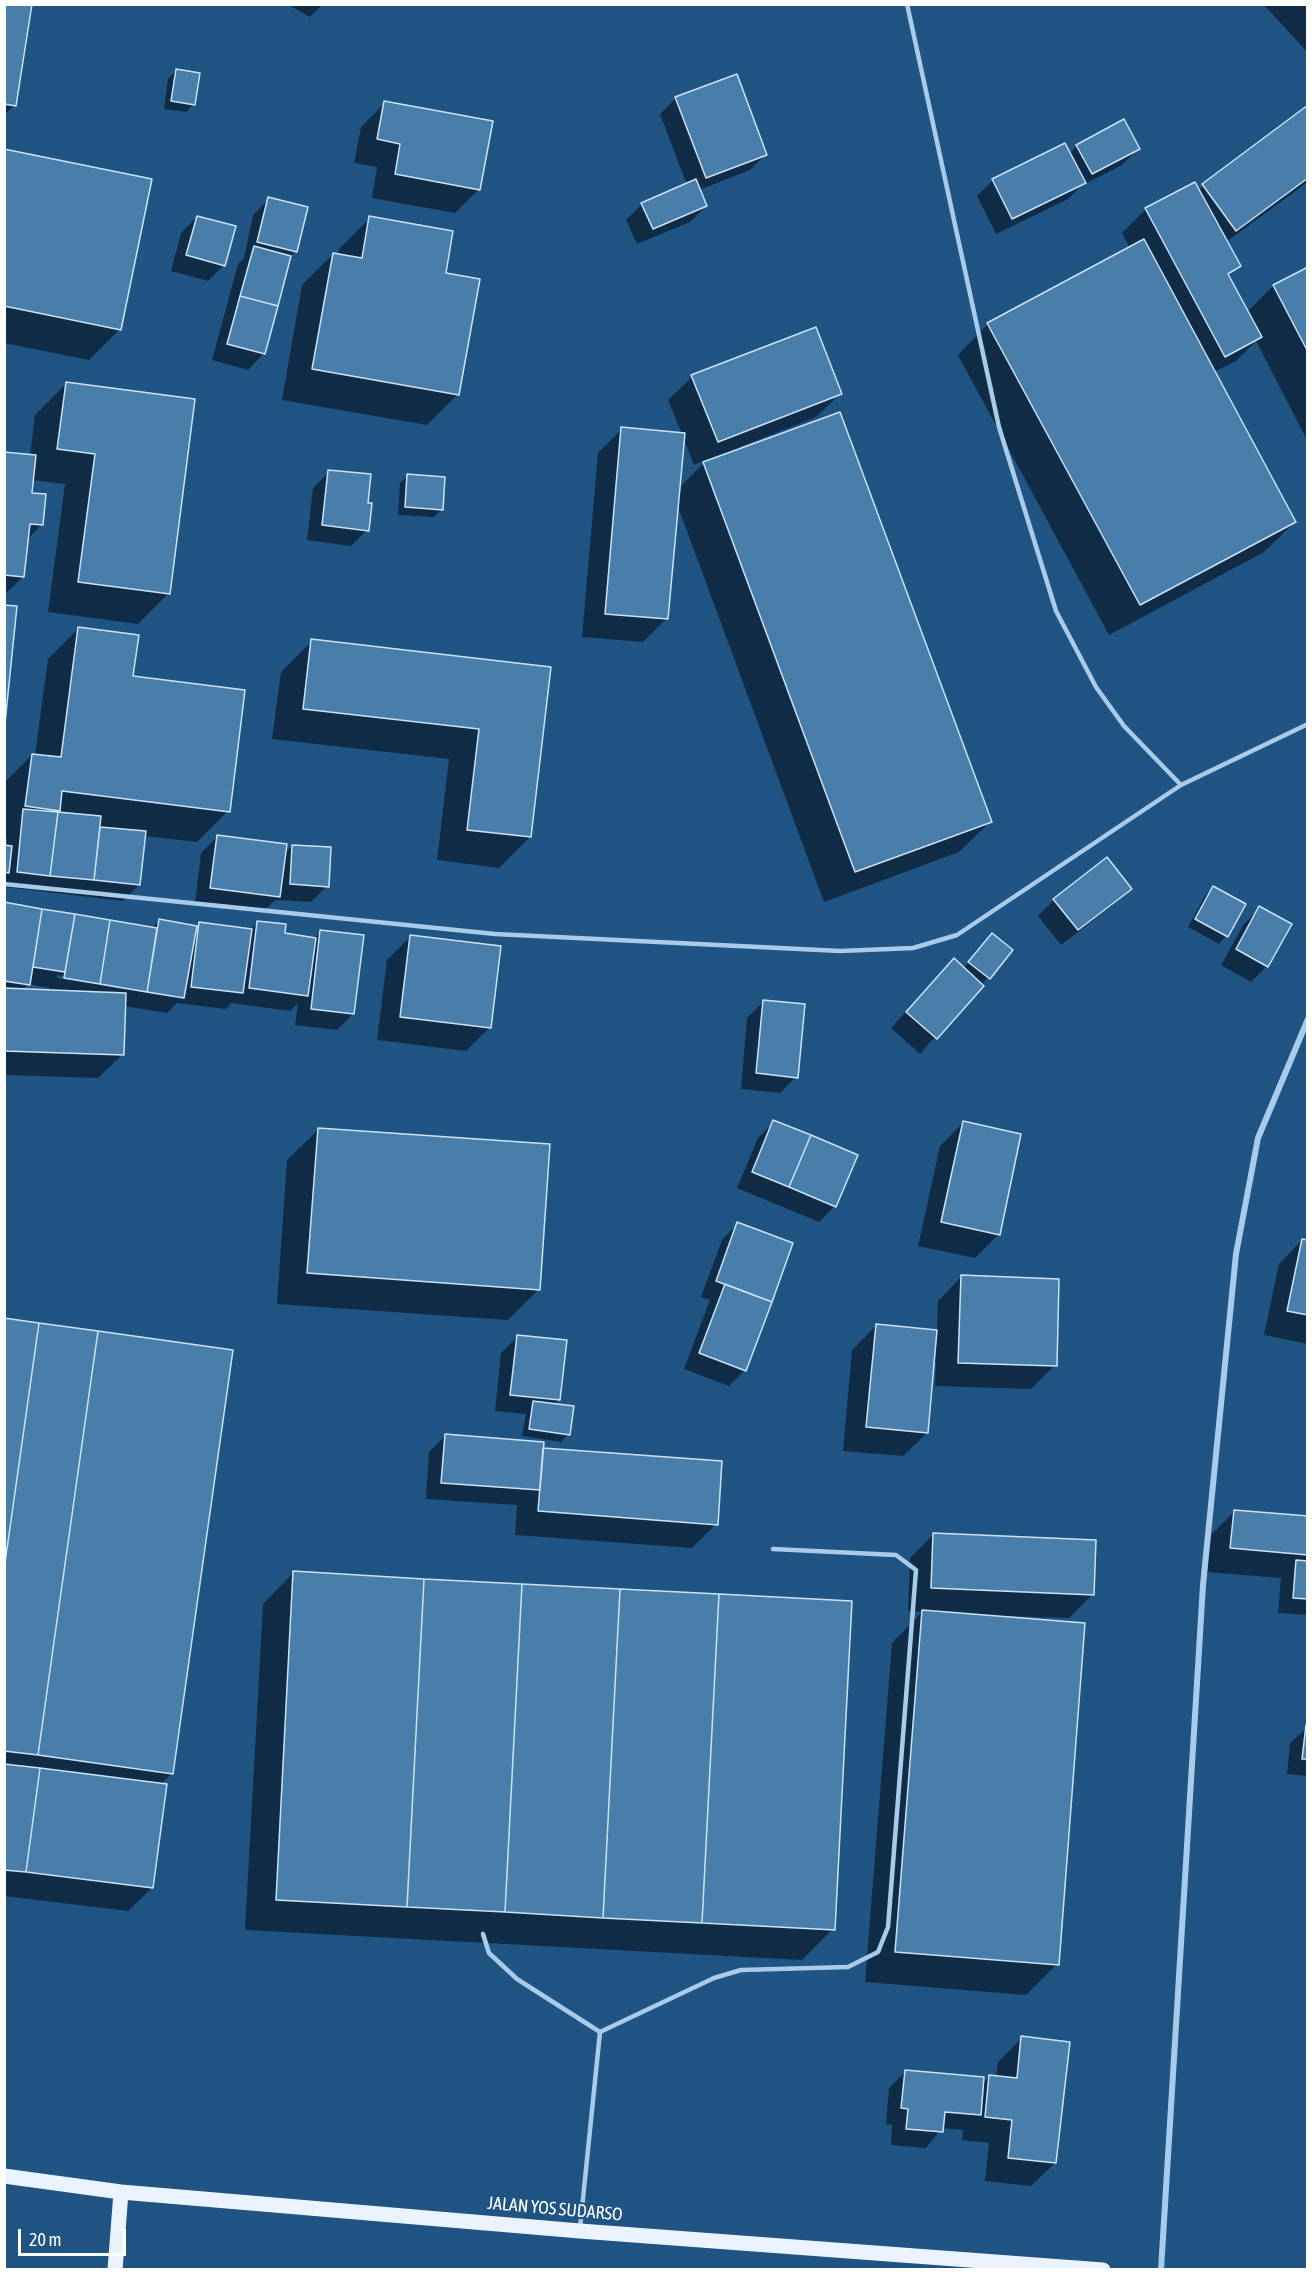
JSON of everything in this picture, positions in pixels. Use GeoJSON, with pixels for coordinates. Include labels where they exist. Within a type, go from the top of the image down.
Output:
{"type":"FeatureCollection","features":[{"type":"Feature","properties":{"kind":"main road","name":"JALAN YOS SUDARSO"},"geometry":{"type":"LineString","coordinates":[[4,2176],[122,2192],[580,2231],[1103,2270]]}},
{"type":"Feature","properties":{"kind":"main road"},"geometry":{"type":"LineString","coordinates":[[115,2270],[122,2192]]}},
{"type":"Feature","properties":{"kind":"street"},"geometry":{"type":"LineString","coordinates":[[1161,2270],[1203,1585],[1236,1254],[1258,1138],[1308,1019]]}},
{"type":"Feature","properties":{"kind":"lane"},"geometry":{"type":"LineString","coordinates":[[907,4],[999,427],[1056,611],[1096,687],[1124,726],[1181,785]]}},
{"type":"Feature","properties":{"kind":"lane"},"geometry":{"type":"LineString","coordinates":[[4,884],[495,934],[840,951],[913,948],[957,935],[1181,785],[1308,724]]}},
{"type":"Feature","properties":{"kind":"lane"},"geometry":{"type":"LineString","coordinates":[[600,2032],[714,1977],[741,1970],[848,1967],[878,1952],[888,1927],[916,1570],[896,1555],[773,1549]]}},
{"type":"Feature","properties":{"kind":"lane"},"geometry":{"type":"LineString","coordinates":[[483,1934],[489,1953],[517,1979],[600,2032]]}},
{"type":"Feature","properties":{"kind":"lane"},"geometry":{"type":"LineString","coordinates":[[580,2231],[600,2032]]}},
{"type":"Feature","properties":{"kind":"building"},"geometry":{"type":"Polygon","coordinates":[[[4,4],[32,4],[16,106],[4,104],[4,4]]]}},
{"type":"Feature","properties":{"kind":"building"},"geometry":{"type":"Polygon","coordinates":[[[176,69],[200,73],[195,105],[171,101],[176,69]]]}},
{"type":"Feature","properties":{"kind":"building"},"geometry":{"type":"Polygon","coordinates":[[[737,74],[767,155],[706,178],[675,97],[737,74]]]}},
{"type":"Feature","properties":{"kind":"building"},"geometry":{"type":"Polygon","coordinates":[[[384,101],[493,121],[480,190],[395,174],[400,144],[377,139],[384,101]]]}},
{"type":"Feature","properties":{"kind":"building"},"geometry":{"type":"Polygon","coordinates":[[[1308,105],[1308,178],[1236,231],[1202,184],[1308,105]]]}},
{"type":"Feature","properties":{"kind":"building"},"geometry":{"type":"Polygon","coordinates":[[[1124,119],[1140,149],[1092,174],[1076,145],[1124,119]]]}},
{"type":"Feature","properties":{"kind":"building"},"geometry":{"type":"Polygon","coordinates":[[[1065,143],[1086,183],[1012,219],[992,179],[1065,143]]]}},
{"type":"Feature","properties":{"kind":"building"},"geometry":{"type":"Polygon","coordinates":[[[4,149],[152,179],[121,330],[4,306],[4,149]]]}},
{"type":"Feature","properties":{"kind":"building"},"geometry":{"type":"Polygon","coordinates":[[[696,179],[707,206],[653,229],[641,203],[696,179]]]}},
{"type":"Feature","properties":{"kind":"building"},"geometry":{"type":"Polygon","coordinates":[[[1195,182],[1241,266],[1228,274],[1262,337],[1225,357],[1145,208],[1195,182]]]}},
{"type":"Feature","properties":{"kind":"building"},"geometry":{"type":"Polygon","coordinates":[[[268,197],[308,207],[297,252],[257,242],[268,197]]]}},
{"type":"Feature","properties":{"kind":"building"},"geometry":{"type":"Polygon","coordinates":[[[197,216],[236,226],[225,266],[186,255],[197,216]]]}},
{"type":"Feature","properties":{"kind":"building"},"geometry":{"type":"Polygon","coordinates":[[[369,216],[453,231],[446,273],[480,279],[459,395],[312,369],[333,253],[362,258],[369,216]]]}},
{"type":"Feature","properties":{"kind":"building"},"geometry":{"type":"Polygon","coordinates":[[[1144,239],[1296,522],[1140,605],[987,323],[1144,239]]]}},
{"type":"Feature","properties":{"kind":"building"},"geometry":{"type":"Polygon","coordinates":[[[254,246],[291,256],[278,306],[240,296],[254,246]]]}},
{"type":"Feature","properties":{"kind":"building"},"geometry":{"type":"Polygon","coordinates":[[[1308,267],[1308,352],[1273,285],[1308,267]]]}},
{"type":"Feature","properties":{"kind":"building"},"geometry":{"type":"Polygon","coordinates":[[[240,296],[278,306],[265,354],[227,344],[240,296]]]}},
{"type":"Feature","properties":{"kind":"building"},"geometry":{"type":"Polygon","coordinates":[[[816,327],[842,394],[718,442],[691,375],[816,327]]]}},
{"type":"Feature","properties":{"kind":"building"},"geometry":{"type":"Polygon","coordinates":[[[66,382],[195,399],[170,594],[78,582],[95,454],[57,449],[66,382]]]}},
{"type":"Feature","properties":{"kind":"building"},"geometry":{"type":"Polygon","coordinates":[[[840,412],[992,822],[855,872],[703,462],[840,412]]]}},
{"type":"Feature","properties":{"kind":"building"},"geometry":{"type":"Polygon","coordinates":[[[621,427],[685,433],[668,619],[605,614],[621,427]]]}},
{"type":"Feature","properties":{"kind":"building"},"geometry":{"type":"Polygon","coordinates":[[[4,452],[36,455],[32,493],[46,494],[43,525],[30,524],[24,577],[4,575],[4,452]]]}},
{"type":"Feature","properties":{"kind":"building"},"geometry":{"type":"Polygon","coordinates":[[[328,470],[371,474],[368,503],[372,503],[369,531],[322,525],[328,470]]]}},
{"type":"Feature","properties":{"kind":"building"},"geometry":{"type":"Polygon","coordinates":[[[407,474],[445,477],[443,510],[405,507],[407,474]]]}},
{"type":"Feature","properties":{"kind":"building"},"geometry":{"type":"Polygon","coordinates":[[[4,605],[17,606],[4,733],[4,605]]]}},
{"type":"Feature","properties":{"kind":"building"},"geometry":{"type":"Polygon","coordinates":[[[78,627],[139,635],[133,676],[245,690],[230,812],[62,791],[60,811],[25,806],[32,754],[61,757],[78,627]]]}},
{"type":"Feature","properties":{"kind":"building"},"geometry":{"type":"Polygon","coordinates":[[[311,639],[551,667],[531,837],[467,830],[479,729],[303,709],[311,639]]]}},
{"type":"Feature","properties":{"kind":"building"},"geometry":{"type":"Polygon","coordinates":[[[23,809],[58,812],[50,876],[17,872],[23,809]]]}},
{"type":"Feature","properties":{"kind":"building"},"geometry":{"type":"Polygon","coordinates":[[[58,812],[101,816],[94,880],[50,876],[58,812]]]}},
{"type":"Feature","properties":{"kind":"building"},"geometry":{"type":"Polygon","coordinates":[[[100,827],[146,831],[140,885],[94,880],[100,827]]]}},
{"type":"Feature","properties":{"kind":"building"},"geometry":{"type":"Polygon","coordinates":[[[217,835],[287,844],[280,897],[210,888],[217,835]]]}},
{"type":"Feature","properties":{"kind":"building"},"geometry":{"type":"Polygon","coordinates":[[[4,845],[12,846],[9,873],[4,872],[4,845]]]}},
{"type":"Feature","properties":{"kind":"building"},"geometry":{"type":"Polygon","coordinates":[[[292,845],[331,847],[329,887],[290,884],[292,845]]]}},
{"type":"Feature","properties":{"kind":"building"},"geometry":{"type":"Polygon","coordinates":[[[1107,857],[1132,889],[1078,930],[1053,899],[1107,857]]]}},
{"type":"Feature","properties":{"kind":"building"},"geometry":{"type":"Polygon","coordinates":[[[1213,886],[1246,904],[1228,937],[1195,919],[1213,886]]]}},
{"type":"Feature","properties":{"kind":"building"},"geometry":{"type":"Polygon","coordinates":[[[4,902],[42,909],[30,985],[4,981],[4,902]]]}},
{"type":"Feature","properties":{"kind":"building"},"geometry":{"type":"Polygon","coordinates":[[[1259,906],[1292,924],[1268,967],[1236,949],[1259,906]]]}},
{"type":"Feature","properties":{"kind":"building"},"geometry":{"type":"Polygon","coordinates":[[[42,909],[75,914],[65,972],[33,967],[42,909]]]}},
{"type":"Feature","properties":{"kind":"building"},"geometry":{"type":"Polygon","coordinates":[[[75,914],[110,920],[100,984],[64,978],[75,914]]]}},
{"type":"Feature","properties":{"kind":"building"},"geometry":{"type":"Polygon","coordinates":[[[159,919],[197,926],[184,998],[147,992],[159,919]]]}},
{"type":"Feature","properties":{"kind":"building"},"geometry":{"type":"Polygon","coordinates":[[[110,920],[157,928],[147,992],[100,984],[110,920]]]}},
{"type":"Feature","properties":{"kind":"building"},"geometry":{"type":"Polygon","coordinates":[[[257,921],[286,924],[285,933],[316,938],[308,996],[249,988],[257,921]]]}},
{"type":"Feature","properties":{"kind":"building"},"geometry":{"type":"Polygon","coordinates":[[[199,922],[252,929],[243,993],[191,987],[199,922]]]}},
{"type":"Feature","properties":{"kind":"building"},"geometry":{"type":"Polygon","coordinates":[[[320,930],[364,935],[354,1014],[311,1009],[320,930]]]}},
{"type":"Feature","properties":{"kind":"building"},"geometry":{"type":"Polygon","coordinates":[[[992,933],[1013,950],[990,979],[968,962],[992,933]]]}},
{"type":"Feature","properties":{"kind":"building"},"geometry":{"type":"Polygon","coordinates":[[[410,935],[501,946],[491,1028],[400,1017],[410,935]]]}},
{"type":"Feature","properties":{"kind":"building"},"geometry":{"type":"Polygon","coordinates":[[[954,958],[984,986],[937,1039],[906,1012],[954,958]]]}},
{"type":"Feature","properties":{"kind":"building"},"geometry":{"type":"Polygon","coordinates":[[[4,988],[126,993],[124,1055],[4,1051],[4,988]]]}},
{"type":"Feature","properties":{"kind":"building"},"geometry":{"type":"Polygon","coordinates":[[[763,1000],[805,1004],[798,1078],[756,1073],[763,1000]]]}},
{"type":"Feature","properties":{"kind":"building"},"geometry":{"type":"Polygon","coordinates":[[[773,1120],[811,1135],[789,1187],[752,1172],[773,1120]]]}},
{"type":"Feature","properties":{"kind":"building"},"geometry":{"type":"Polygon","coordinates":[[[963,1121],[1021,1134],[1000,1235],[941,1222],[963,1121]]]}},
{"type":"Feature","properties":{"kind":"building"},"geometry":{"type":"Polygon","coordinates":[[[318,1128],[550,1144],[540,1290],[307,1273],[318,1128]]]}},
{"type":"Feature","properties":{"kind":"building"},"geometry":{"type":"Polygon","coordinates":[[[811,1135],[858,1155],[836,1207],[789,1187],[811,1135]]]}},
{"type":"Feature","properties":{"kind":"building"},"geometry":{"type":"Polygon","coordinates":[[[737,1222],[793,1243],[772,1302],[716,1281],[737,1222]]]}},
{"type":"Feature","properties":{"kind":"building"},"geometry":{"type":"Polygon","coordinates":[[[1302,1239],[1308,1240],[1308,1315],[1287,1311],[1302,1239]]]}},
{"type":"Feature","properties":{"kind":"building"},"geometry":{"type":"Polygon","coordinates":[[[961,1275],[1059,1279],[1057,1366],[958,1363],[961,1275]]]}},
{"type":"Feature","properties":{"kind":"building"},"geometry":{"type":"Polygon","coordinates":[[[725,1284],[772,1302],[746,1371],[699,1353],[725,1284]]]}},
{"type":"Feature","properties":{"kind":"building"},"geometry":{"type":"Polygon","coordinates":[[[4,1318],[39,1323],[4,1570],[4,1318]]]}},
{"type":"Feature","properties":{"kind":"building"},"geometry":{"type":"Polygon","coordinates":[[[39,1323],[98,1331],[38,1755],[4,1751],[4,1570],[39,1323]]]}},
{"type":"Feature","properties":{"kind":"building"},"geometry":{"type":"Polygon","coordinates":[[[876,1324],[937,1330],[928,1433],[866,1427],[876,1324]]]}},
{"type":"Feature","properties":{"kind":"building"},"geometry":{"type":"Polygon","coordinates":[[[98,1331],[233,1350],[173,1774],[38,1755],[98,1331]]]}},
{"type":"Feature","properties":{"kind":"building"},"geometry":{"type":"Polygon","coordinates":[[[517,1335],[567,1340],[560,1400],[510,1395],[517,1335]]]}},
{"type":"Feature","properties":{"kind":"building"},"geometry":{"type":"Polygon","coordinates":[[[533,1401],[574,1406],[570,1435],[529,1429],[533,1401]]]}},
{"type":"Feature","properties":{"kind":"building"},"geometry":{"type":"Polygon","coordinates":[[[445,1434],[544,1442],[540,1490],[441,1483],[445,1434]]]}},
{"type":"Feature","properties":{"kind":"building"},"geometry":{"type":"Polygon","coordinates":[[[543,1448],[722,1461],[718,1525],[538,1511],[543,1448]]]}},
{"type":"Feature","properties":{"kind":"building"},"geometry":{"type":"Polygon","coordinates":[[[1234,1510],[1308,1516],[1308,1555],[1230,1548],[1234,1510]]]}},
{"type":"Feature","properties":{"kind":"building"},"geometry":{"type":"Polygon","coordinates":[[[933,1533],[1096,1540],[1094,1595],[931,1588],[933,1533]]]}},
{"type":"Feature","properties":{"kind":"building"},"geometry":{"type":"Polygon","coordinates":[[[1296,1560],[1308,1561],[1308,1599],[1293,1598],[1296,1560]]]}},
{"type":"Feature","properties":{"kind":"building"},"geometry":{"type":"Polygon","coordinates":[[[293,1571],[424,1579],[407,1907],[276,1900],[293,1571]]]}},
{"type":"Feature","properties":{"kind":"building"},"geometry":{"type":"Polygon","coordinates":[[[424,1579],[522,1584],[505,1912],[407,1907],[424,1579]]]}},
{"type":"Feature","properties":{"kind":"building"},"geometry":{"type":"Polygon","coordinates":[[[522,1584],[620,1589],[603,1918],[505,1912],[522,1584]]]}},
{"type":"Feature","properties":{"kind":"building"},"geometry":{"type":"Polygon","coordinates":[[[620,1589],[719,1594],[702,1923],[603,1918],[620,1589]]]}},
{"type":"Feature","properties":{"kind":"building"},"geometry":{"type":"Polygon","coordinates":[[[719,1594],[852,1601],[835,1930],[702,1923],[719,1594]]]}},
{"type":"Feature","properties":{"kind":"building"},"geometry":{"type":"Polygon","coordinates":[[[922,1610],[1085,1623],[1059,1965],[895,1952],[922,1610]]]}},
{"type":"Feature","properties":{"kind":"building"},"geometry":{"type":"Polygon","coordinates":[[[1306,1725],[1308,1725],[1308,1759],[1302,1759],[1306,1725]]]}},
{"type":"Feature","properties":{"kind":"building"},"geometry":{"type":"Polygon","coordinates":[[[4,1764],[40,1768],[26,1872],[4,1870],[4,1764]]]}},
{"type":"Feature","properties":{"kind":"building"},"geometry":{"type":"Polygon","coordinates":[[[40,1768],[167,1784],[153,1888],[26,1872],[40,1768]]]}},
{"type":"Feature","properties":{"kind":"building"},"geometry":{"type":"Polygon","coordinates":[[[1021,2036],[1070,2042],[1056,2163],[1008,2158],[1012,2120],[985,2117],[989,2075],[1017,2078],[1021,2036]]]}},
{"type":"Feature","properties":{"kind":"building"},"geometry":{"type":"Polygon","coordinates":[[[905,2070],[984,2077],[981,2115],[945,2112],[943,2132],[906,2129],[908,2109],[901,2108],[905,2070]]]}}]}
